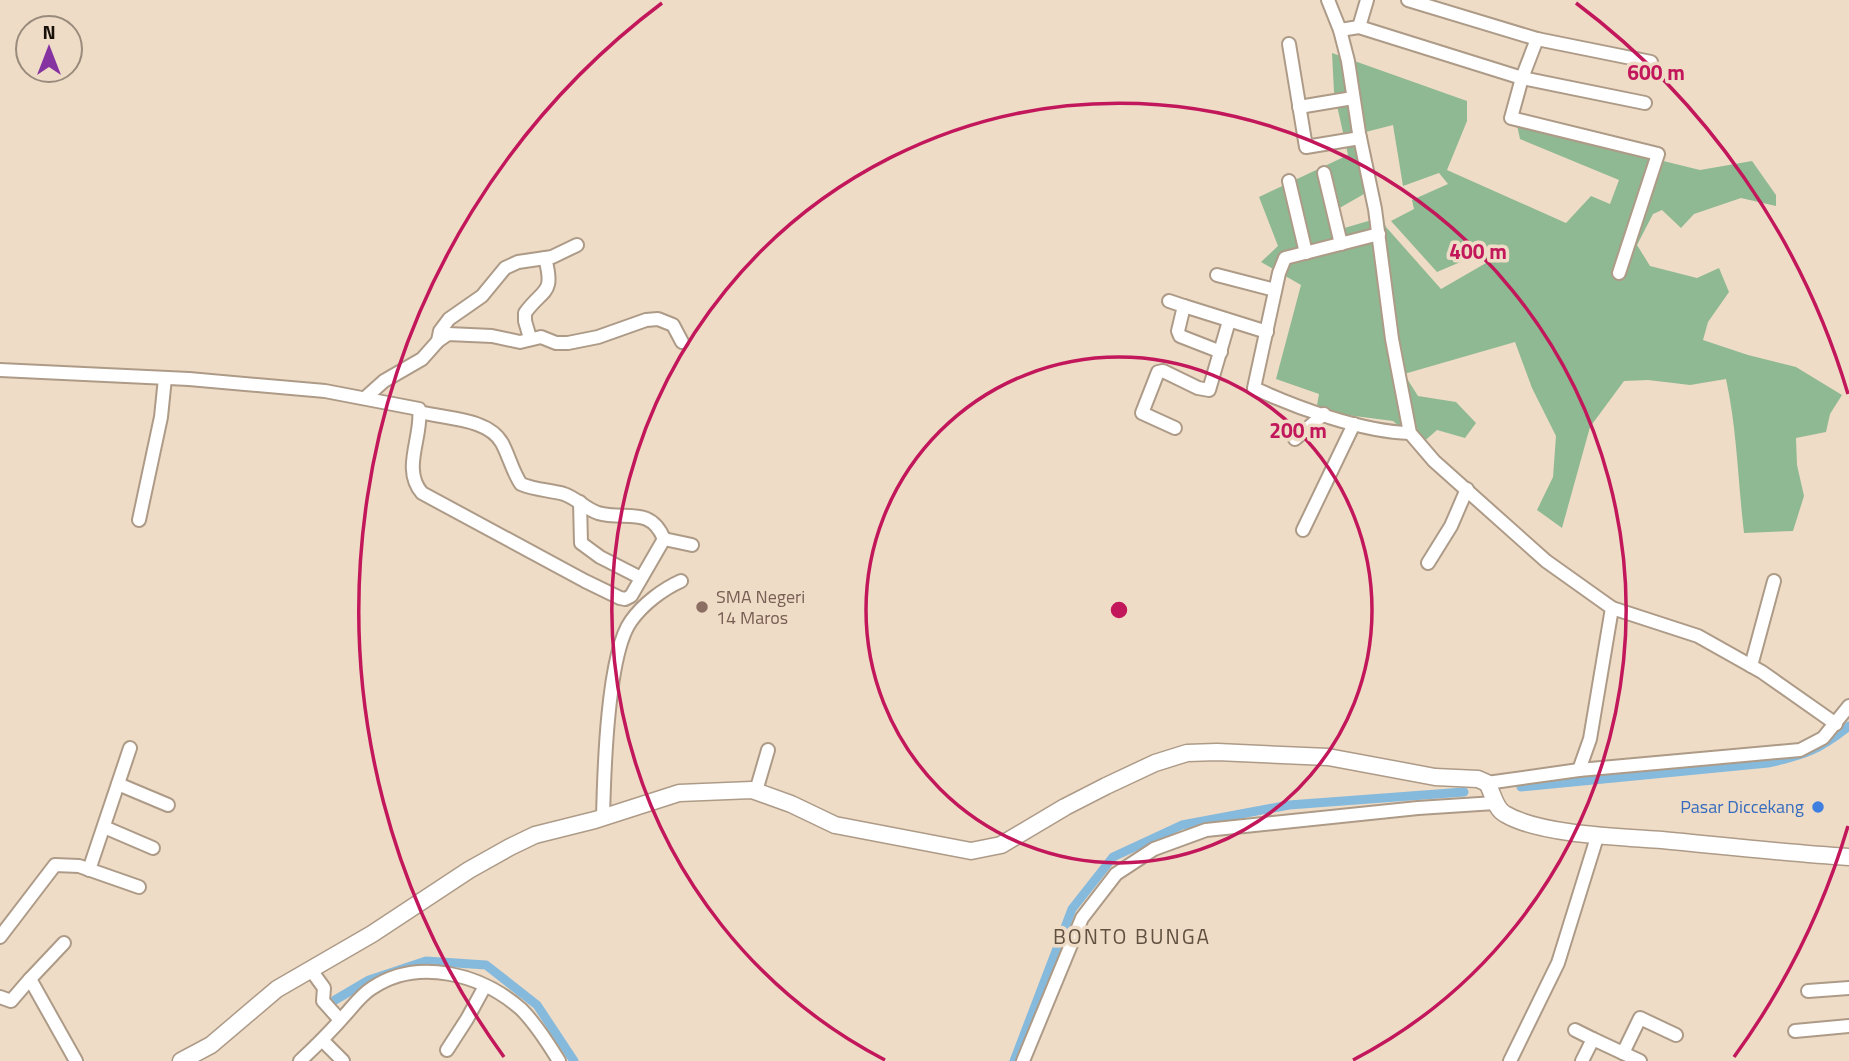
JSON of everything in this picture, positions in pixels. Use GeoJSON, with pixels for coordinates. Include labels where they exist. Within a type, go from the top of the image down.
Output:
{"type":"FeatureCollection","features":[{"type":"Feature","properties":{"kind":"main road"},"geometry":{"type":"LineString","coordinates":[[181,1061],[211,1045],[277,989],[372,934],[469,870],[510,847],[535,835],[603,818],[679,793],[709,790],[756,791],[835,825],[971,851],[1001,845],[1106,786],[1155,763],[1187,753],[1328,757],[1435,777],[1475,779],[1487,783],[1499,810],[1516,820],[1626,839],[1849,858]]}},
{"type":"Feature","properties":{"kind":"street"},"geometry":{"type":"LineString","coordinates":[[1359,27],[1367,0]]}},
{"type":"Feature","properties":{"kind":"street"},"geometry":{"type":"LineString","coordinates":[[1408,0],[1537,39],[1651,62]]}},
{"type":"Feature","properties":{"kind":"street"},"geometry":{"type":"LineString","coordinates":[[1333,4],[1348,61],[1379,234],[1392,339],[1410,433],[1434,461],[1546,561],[1612,608],[1690,632],[1751,666],[1836,724]]}},
{"type":"Feature","properties":{"kind":"street"},"geometry":{"type":"LineString","coordinates":[[1340,30],[1359,27],[1522,78],[1645,103]]}},
{"type":"Feature","properties":{"kind":"street"},"geometry":{"type":"LineString","coordinates":[[1537,39],[1511,118],[1658,154],[1619,273]]}},
{"type":"Feature","properties":{"kind":"street"},"geometry":{"type":"LineString","coordinates":[[1289,44],[1306,147],[1360,138]]}},
{"type":"Feature","properties":{"kind":"street"},"geometry":{"type":"LineString","coordinates":[[1299,107],[1353,98]]}},
{"type":"Feature","properties":{"kind":"street"},"geometry":{"type":"LineString","coordinates":[[1324,173],[1340,244]]}},
{"type":"Feature","properties":{"kind":"street"},"geometry":{"type":"LineString","coordinates":[[1289,181],[1306,253]]}},
{"type":"Feature","properties":{"kind":"street"},"geometry":{"type":"LineString","coordinates":[[1379,234],[1285,258],[1275,290],[1254,388],[1354,424],[1384,432],[1410,433]]}},
{"type":"Feature","properties":{"kind":"street"},"geometry":{"type":"LineString","coordinates":[[438,341],[440,331],[449,319],[482,296],[505,268],[518,262],[559,255],[576,245]]}},
{"type":"Feature","properties":{"kind":"street"},"geometry":{"type":"LineString","coordinates":[[530,338],[525,313],[542,296],[549,284],[550,276],[545,258]]}},
{"type":"Feature","properties":{"kind":"street"},"geometry":{"type":"LineString","coordinates":[[1217,275],[1275,290]]}},
{"type":"Feature","properties":{"kind":"street"},"geometry":{"type":"LineString","coordinates":[[1169,302],[1267,332]]}},
{"type":"Feature","properties":{"kind":"street"},"geometry":{"type":"LineString","coordinates":[[1184,306],[1178,332],[1180,336],[1221,352]]}},
{"type":"Feature","properties":{"kind":"street"},"geometry":{"type":"LineString","coordinates":[[365,398],[384,381],[422,359],[448,334],[492,336],[520,342],[541,337],[568,344],[598,337],[646,320],[658,319],[673,325],[682,342]]}},
{"type":"Feature","properties":{"kind":"street"},"geometry":{"type":"LineString","coordinates":[[1175,428],[1142,413],[1158,372],[1163,370],[1207,391],[1210,389],[1229,321]]}},
{"type":"Feature","properties":{"kind":"street"},"geometry":{"type":"LineString","coordinates":[[0,370],[165,378],[326,391],[413,407],[420,412],[488,428],[502,442],[521,484],[565,495],[598,513],[634,516],[654,523],[664,539],[692,545]]}},
{"type":"Feature","properties":{"kind":"street"},"geometry":{"type":"LineString","coordinates":[[139,520],[160,417],[165,378]]}},
{"type":"Feature","properties":{"kind":"street"},"geometry":{"type":"LineString","coordinates":[[420,412],[413,461],[416,485],[422,493],[585,581],[620,598],[631,596],[664,539]]}},
{"type":"Feature","properties":{"kind":"street"},"geometry":{"type":"LineString","coordinates":[[1295,439],[1324,414]]}},
{"type":"Feature","properties":{"kind":"street"},"geometry":{"type":"LineString","coordinates":[[1303,530],[1354,424]]}},
{"type":"Feature","properties":{"kind":"street"},"geometry":{"type":"LineString","coordinates":[[1428,563],[1451,526],[1467,489]]}},
{"type":"Feature","properties":{"kind":"street"},"geometry":{"type":"LineString","coordinates":[[580,502],[581,543],[600,557],[641,578]]}},
{"type":"Feature","properties":{"kind":"street"},"geometry":{"type":"LineString","coordinates":[[603,818],[606,745],[621,647],[632,619],[666,588],[681,581]]}},
{"type":"Feature","properties":{"kind":"street"},"geometry":{"type":"LineString","coordinates":[[1751,666],[1774,581]]}},
{"type":"Feature","properties":{"kind":"street"},"geometry":{"type":"LineString","coordinates":[[1579,770],[1590,739],[1612,608]]}},
{"type":"Feature","properties":{"kind":"street"},"geometry":{"type":"LineString","coordinates":[[1487,783],[1579,770],[1800,750],[1823,737],[1849,706]]}},
{"type":"Feature","properties":{"kind":"street"},"geometry":{"type":"LineString","coordinates":[[89,870],[130,748]]}},
{"type":"Feature","properties":{"kind":"street"},"geometry":{"type":"LineString","coordinates":[[756,791],[768,750]]}},
{"type":"Feature","properties":{"kind":"street"},"geometry":{"type":"LineString","coordinates":[[118,784],[168,805]]}},
{"type":"Feature","properties":{"kind":"street"},"geometry":{"type":"LineString","coordinates":[[1023,1061],[1082,918],[1116,874],[1154,849],[1206,830],[1496,803]]}},
{"type":"Feature","properties":{"kind":"street"},"geometry":{"type":"LineString","coordinates":[[104,827],[153,848]]}},
{"type":"Feature","properties":{"kind":"street"},"geometry":{"type":"LineString","coordinates":[[1510,1061],[1558,962],[1598,834]]}},
{"type":"Feature","properties":{"kind":"street"},"geometry":{"type":"LineString","coordinates":[[0,937],[55,865],[79,866],[139,887]]}},
{"type":"Feature","properties":{"kind":"street"},"geometry":{"type":"LineString","coordinates":[[0,996],[11,1001],[64,943]]}},
{"type":"Feature","properties":{"kind":"street"},"geometry":{"type":"LineString","coordinates":[[311,970],[324,988],[323,999],[332,1012]]}},
{"type":"Feature","properties":{"kind":"street"},"geometry":{"type":"LineString","coordinates":[[300,1061],[322,1040],[332,1012],[371,988],[410,972],[439,971],[485,986],[523,1012],[537,1027],[559,1061]]}},
{"type":"Feature","properties":{"kind":"street"},"geometry":{"type":"LineString","coordinates":[[30,979],[76,1061]]}},
{"type":"Feature","properties":{"kind":"street"},"geometry":{"type":"LineString","coordinates":[[447,1049],[485,986]]}},
{"type":"Feature","properties":{"kind":"street"},"geometry":{"type":"LineString","coordinates":[[1808,991],[1849,988]]}},
{"type":"Feature","properties":{"kind":"street"},"geometry":{"type":"LineString","coordinates":[[1623,1053],[1640,1018],[1676,1035]]}},
{"type":"Feature","properties":{"kind":"street"},"geometry":{"type":"LineString","coordinates":[[1795,1031],[1849,1026]]}},
{"type":"Feature","properties":{"kind":"street"},"geometry":{"type":"LineString","coordinates":[[1575,1031],[1640,1061]]}},
{"type":"Feature","properties":{"kind":"street"},"geometry":{"type":"LineString","coordinates":[[1582,1061],[1593,1039]]}},
{"type":"Feature","properties":{"kind":"street"},"geometry":{"type":"LineString","coordinates":[[322,1040],[343,1061]]}},
{"type":"Feature","properties":{"kind":"green space"},"geometry":{"type":"Polygon","coordinates":[[[1332,53],[1467,101],[1467,121],[1447,170],[1566,223],[1591,196],[1610,204],[1619,180],[1520,139],[1517,125],[1700,170],[1752,161],[1776,195],[1776,206],[1741,198],[1694,214],[1681,228],[1662,210],[1653,214],[1637,245],[1650,266],[1697,278],[1719,268],[1729,292],[1708,322],[1703,340],[1796,367],[1842,395],[1830,414],[1826,432],[1796,438],[1797,465],[1804,496],[1793,531],[1744,533],[1735,436],[1726,379],[1690,385],[1648,380],[1624,381],[1590,427],[1562,528],[1537,510],[1553,477],[1556,436],[1532,388],[1515,342],[1404,374],[1418,396],[1456,402],[1476,423],[1465,438],[1437,430],[1420,445],[1393,421],[1316,411],[1319,394],[1276,379],[1301,285],[1261,262],[1278,246],[1259,197],[1348,155],[1334,92],[1332,53]],[[1393,125],[1358,134],[1371,190],[1329,214],[1334,231],[1382,217],[1386,227],[1441,289],[1486,263],[1477,255],[1437,272],[1391,221],[1414,209],[1412,200],[1448,184],[1439,173],[1403,186],[1393,125]]]}},
{"type":"Feature","properties":{"kind":"waterway"},"geometry":{"type":"LineString","coordinates":[[1521,787],[1768,763],[1811,750],[1849,726]]}},
{"type":"Feature","properties":{"kind":"waterway"},"geometry":{"type":"LineString","coordinates":[[1014,1061],[1072,909],[1113,857],[1182,825],[1289,805],[1464,792]]}},
{"type":"Feature","properties":{"kind":"waterway"},"geometry":{"type":"LineString","coordinates":[[335,1000],[369,980],[426,961],[486,965],[537,1005],[574,1061]]}},
{"type":"Feature","properties":{"kind":"place","name":"SMA Negeri 14 Maros"},"geometry":{"type":"Point","coordinates":[702,607]}},
{"type":"Feature","properties":{"kind":"place","name":"Pasar Diccekang"},"geometry":{"type":"Point","coordinates":[1818,807]}},
{"type":"Feature","properties":{"kind":"district","name":"BONTO BUNGA"},"geometry":{"type":"Point","coordinates":[1132,937]}}]}
